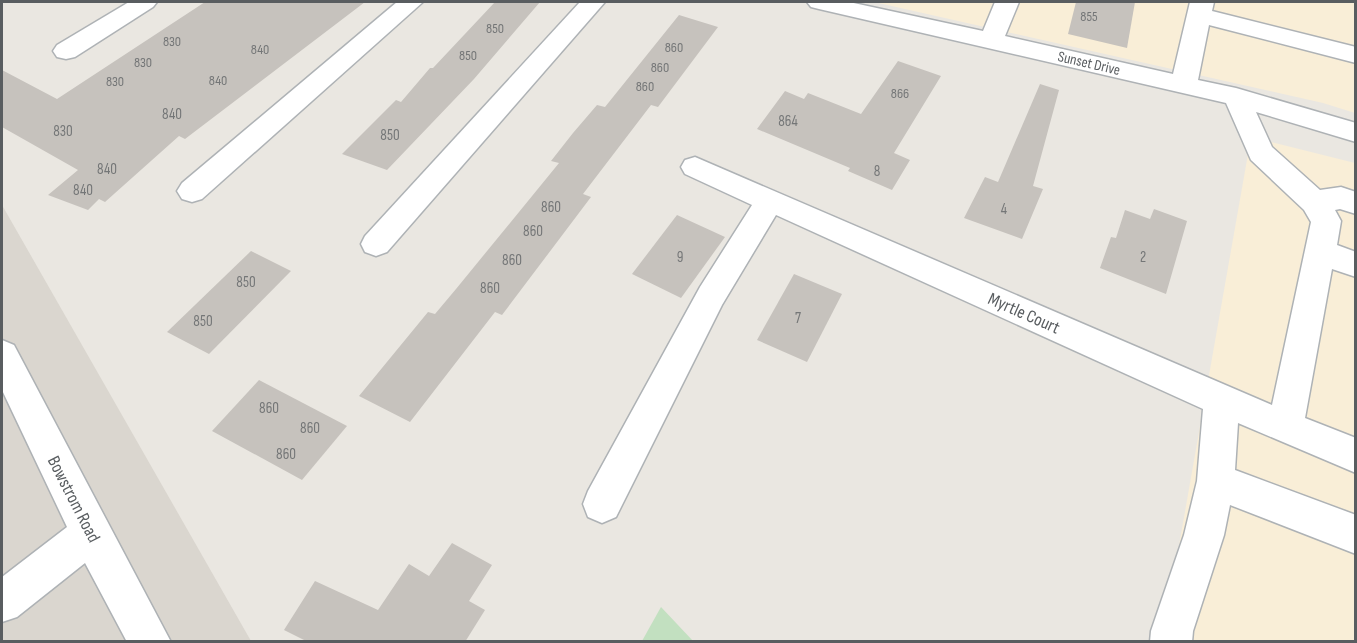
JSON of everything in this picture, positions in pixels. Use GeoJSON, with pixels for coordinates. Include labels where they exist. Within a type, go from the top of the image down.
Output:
{"type":"FeatureCollection","features":[{"type":"Feature","properties":{"kind":"street"},"geometry":{"type":"LineString","coordinates":[[66,51],[145,2]]}},
{"type":"Feature","properties":{"kind":"street"},"geometry":{"type":"LineString","coordinates":[[192,191],[411,2]]}},
{"type":"Feature","properties":{"kind":"street"},"geometry":{"type":"LineString","coordinates":[[376,244],[593,2]]}},
{"type":"Feature","properties":{"kind":"street","name":"Sunset Drive"},"geometry":{"type":"LineString","coordinates":[[819,2],[1184,84],[1295,113],[1356,133]]}},
{"type":"Feature","properties":{"kind":"street"},"geometry":{"type":"LineString","coordinates":[[991,41],[1007,2]]}},
{"type":"Feature","properties":{"kind":"street"},"geometry":{"type":"LineString","coordinates":[[1184,84],[1200,8],[1356,55]]}},
{"type":"Feature","properties":{"kind":"street"},"geometry":{"type":"LineString","coordinates":[[1236,97],[1262,153],[1314,202],[1326,221],[1286,426]]}},
{"type":"Feature","properties":{"kind":"street","name":"Myrtle Court"},"geometry":{"type":"LineString","coordinates":[[695,167],[1221,400],[1356,456]]}},
{"type":"Feature","properties":{"kind":"street"},"geometry":{"type":"LineString","coordinates":[[1314,202],[1341,198],[1356,203]]}},
{"type":"Feature","properties":{"kind":"street"},"geometry":{"type":"LineString","coordinates":[[602,504],[711,296],[770,200]]}},
{"type":"Feature","properties":{"kind":"street"},"geometry":{"type":"LineString","coordinates":[[1320,251],[1356,265]]}},
{"type":"Feature","properties":{"kind":"street","name":"Bowstrom Road"},"geometry":{"type":"LineString","coordinates":[[7,379],[92,534],[144,639]]}},
{"type":"Feature","properties":{"kind":"street"},"geometry":{"type":"LineString","coordinates":[[1171,642],[1172,631],[1204,535],[1216,481],[1221,400]]}},
{"type":"Feature","properties":{"kind":"street"},"geometry":{"type":"LineString","coordinates":[[1216,481],[1356,535]]}},
{"type":"Feature","properties":{"kind":"street"},"geometry":{"type":"LineString","coordinates":[[2,602],[92,534]]}},
{"type":"Feature","properties":{"kind":"shaded area"},"geometry":{"type":"Polygon","coordinates":[[[874,2],[1355,2],[1355,113],[1323,103],[874,2]]]}},
{"type":"Feature","properties":{"kind":"shaded area"},"geometry":{"type":"Polygon","coordinates":[[[1251,137],[1355,163],[1355,641],[1162,642],[1251,137]]]}},
{"type":"Feature","properties":{"kind":"shaded area"},"geometry":{"type":"Polygon","coordinates":[[[2,205],[251,641],[2,641],[2,205]]]}},
{"type":"Feature","properties":{"kind":"green space"},"geometry":{"type":"Polygon","coordinates":[[[661,607],[693,641],[642,641],[661,607]]]}},
{"type":"Feature","properties":{"kind":"building"},"geometry":{"type":"Polygon","coordinates":[[[205,2],[365,2],[185,139],[179,136],[105,202],[99,199],[88,210],[48,195],[78,170],[2,127],[2,70],[57,99],[205,2]]]}},
{"type":"Feature","properties":{"kind":"building"},"geometry":{"type":"Polygon","coordinates":[[[495,2],[540,2],[474,79],[387,170],[342,154],[396,100],[401,102],[430,68],[433,68],[495,2]]]}},
{"type":"Feature","properties":{"kind":"building"},"geometry":{"type":"Polygon","coordinates":[[[1076,2],[1135,2],[1127,48],[1068,34],[1076,2]]]}},
{"type":"Feature","properties":{"kind":"building"},"geometry":{"type":"Polygon","coordinates":[[[679,15],[718,27],[658,107],[651,105],[583,194],[591,197],[502,315],[495,312],[410,422],[359,396],[428,312],[435,314],[456,289],[559,163],[551,161],[573,133],[597,105],[605,107],[679,15]]]}},
{"type":"Feature","properties":{"kind":"building"},"geometry":{"type":"Polygon","coordinates":[[[898,61],[941,76],[894,153],[910,160],[892,190],[848,171],[850,168],[757,129],[785,91],[804,99],[808,93],[861,114],[898,61]]]}},
{"type":"Feature","properties":{"kind":"building"},"geometry":{"type":"Polygon","coordinates":[[[1040,84],[1059,90],[1033,186],[1043,189],[1022,239],[964,218],[985,177],[998,182],[1040,84]]]}},
{"type":"Feature","properties":{"kind":"building"},"geometry":{"type":"Polygon","coordinates":[[[1154,209],[1187,221],[1166,294],[1100,268],[1111,237],[1116,238],[1125,210],[1150,219],[1154,209]]]}},
{"type":"Feature","properties":{"kind":"building"},"geometry":{"type":"Polygon","coordinates":[[[677,215],[725,237],[681,298],[632,274],[677,215]]]}},
{"type":"Feature","properties":{"kind":"building"},"geometry":{"type":"Polygon","coordinates":[[[251,251],[291,271],[209,354],[167,332],[251,251]]]}},
{"type":"Feature","properties":{"kind":"building"},"geometry":{"type":"Polygon","coordinates":[[[794,274],[842,294],[807,362],[757,340],[794,274]]]}},
{"type":"Feature","properties":{"kind":"building"},"geometry":{"type":"Polygon","coordinates":[[[259,380],[347,426],[302,480],[212,431],[259,380]]]}},
{"type":"Feature","properties":{"kind":"building"},"geometry":{"type":"Polygon","coordinates":[[[452,543],[492,565],[469,601],[485,610],[465,642],[308,642],[284,630],[315,581],[378,610],[409,564],[429,576],[452,543]]]}}]}
